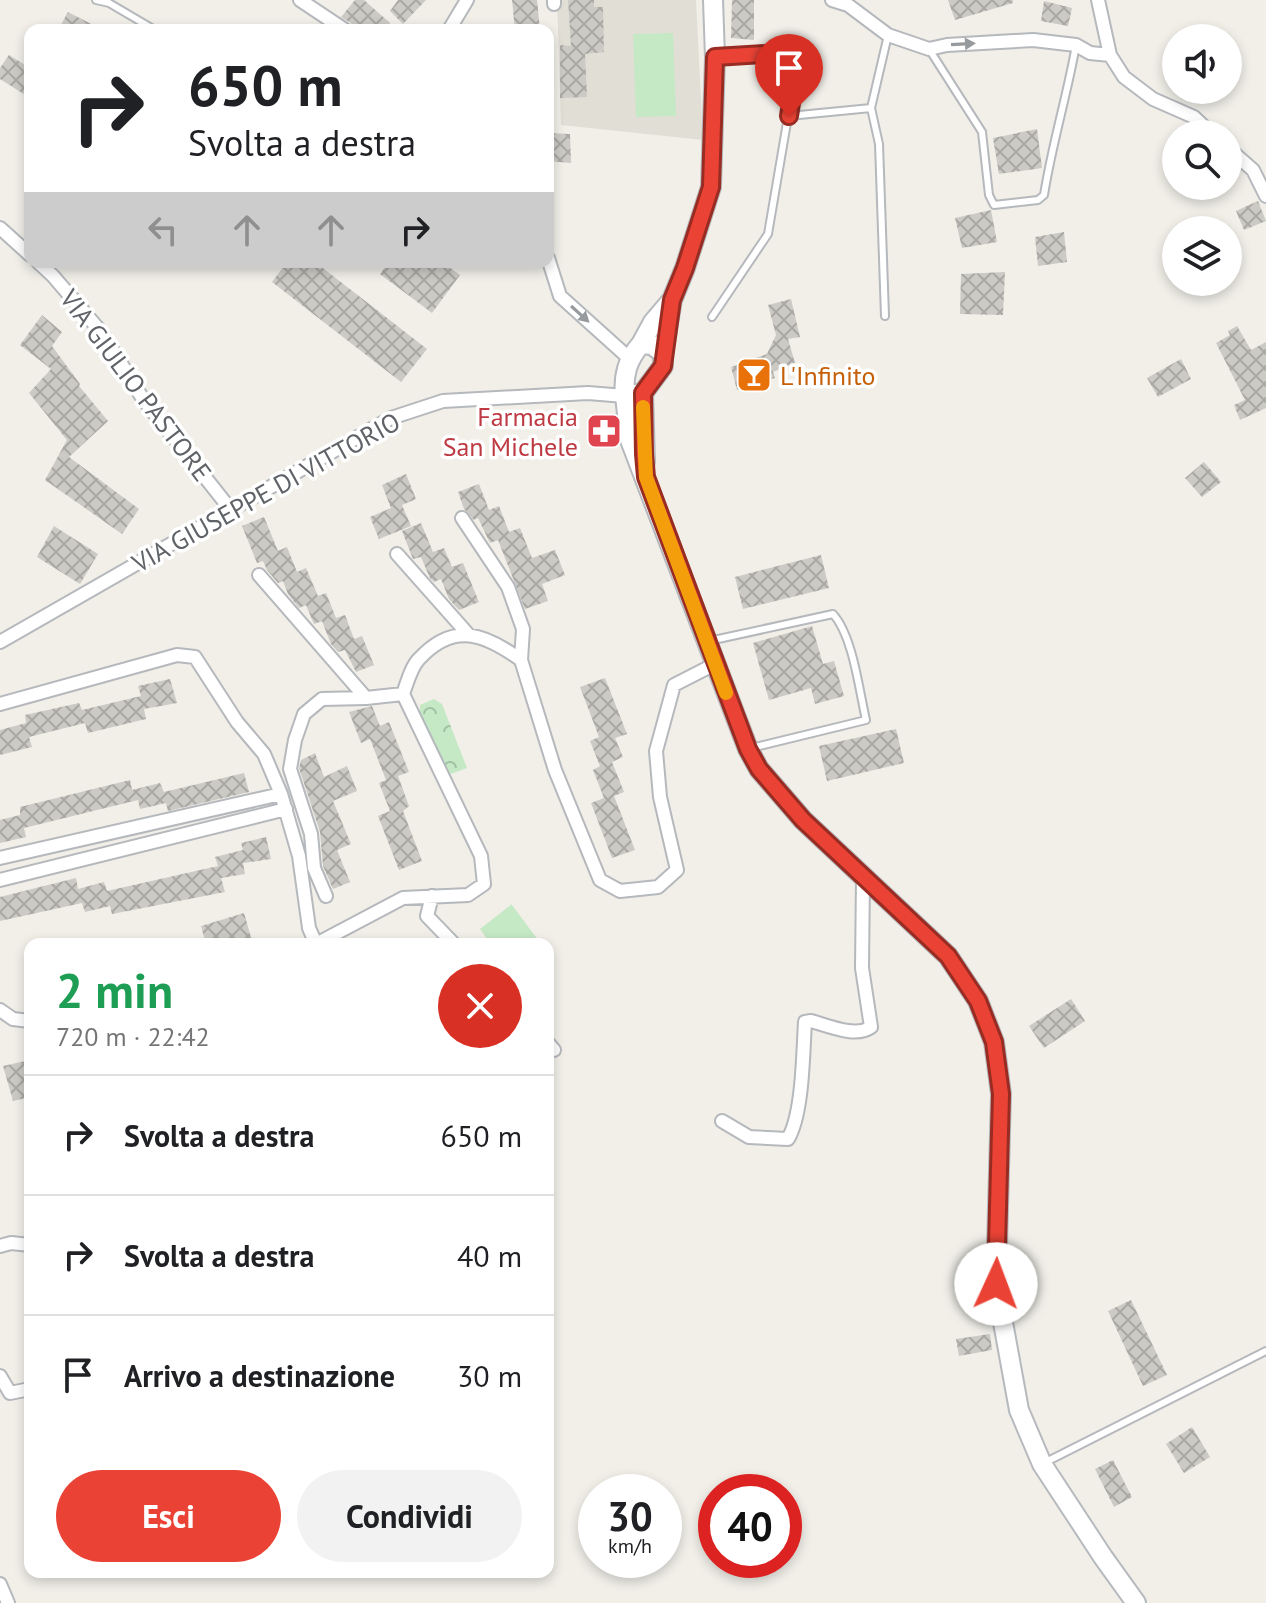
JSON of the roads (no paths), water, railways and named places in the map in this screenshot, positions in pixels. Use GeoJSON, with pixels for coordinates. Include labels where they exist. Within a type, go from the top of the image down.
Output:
{"type":"FeatureCollection","features":[{"type":"Feature","properties":{"kind":"street"},"geometry":{"type":"LineString","coordinates":[[300,0],[336,24]]}},
{"type":"Feature","properties":{"kind":"street"},"geometry":{"type":"LineString","coordinates":[[453,24],[467,0]]}},
{"type":"Feature","properties":{"kind":"street"},"geometry":{"type":"LineString","coordinates":[[630,389],[663,366],[672,300],[711,187],[715,57],[713,0]]}},
{"type":"Feature","properties":{"kind":"street"},"geometry":{"type":"LineString","coordinates":[[832,0],[848,5],[888,35],[929,49],[947,45],[1033,40],[1076,45],[1090,53],[1110,55]]}},
{"type":"Feature","properties":{"kind":"street"},"geometry":{"type":"LineString","coordinates":[[1098,0],[1110,55],[1124,77],[1153,99],[1197,120]]}},
{"type":"Feature","properties":{"kind":"street"},"geometry":{"type":"LineString","coordinates":[[1242,160],[1253,170],[1266,196]]}},
{"type":"Feature","properties":{"kind":"street"},"geometry":{"type":"LineString","coordinates":[[0,228],[24,250]]}},
{"type":"Feature","properties":{"kind":"street","name":"VIA GIULIO PASTORE"},"geometry":{"type":"LineString","coordinates":[[43,268],[102,333],[143,399],[231,510]]}},
{"type":"Feature","properties":{"kind":"street"},"geometry":{"type":"LineString","coordinates":[[551,268],[560,296],[635,352]]}},
{"type":"Feature","properties":{"kind":"street"},"geometry":{"type":"LineString","coordinates":[[672,300],[653,322],[635,352],[630,389],[630,440],[748,749],[759,769],[803,820],[948,956],[978,1001],[994,1042],[1001,1094],[996,1284],[1019,1410],[1042,1464],[1136,1603]]}},
{"type":"Feature","properties":{"kind":"street"},"geometry":{"type":"LineString","coordinates":[[635,352],[652,345],[663,353]]}},
{"type":"Feature","properties":{"kind":"street","name":"VIA GIUSEPPE DI VITTORIO"},"geometry":{"type":"LineString","coordinates":[[0,642],[391,418],[443,401],[630,389]]}},
{"type":"Feature","properties":{"kind":"street"},"geometry":{"type":"LineString","coordinates":[[462,518],[508,587],[523,629],[521,660],[555,770],[600,880],[620,891],[658,887],[677,870],[660,797],[656,751],[674,685],[715,664]]}},
{"type":"Feature","properties":{"kind":"street"},"geometry":{"type":"LineString","coordinates":[[397,554],[467,633],[496,642],[521,660]]}},
{"type":"Feature","properties":{"kind":"street"},"geometry":{"type":"LineString","coordinates":[[259,575],[366,698]]}},
{"type":"Feature","properties":{"kind":"street"},"geometry":{"type":"LineString","coordinates":[[327,938],[403,898],[468,895],[484,884],[481,856],[403,694],[417,661],[438,644],[467,633]]}},
{"type":"Feature","properties":{"kind":"street"},"geometry":{"type":"LineString","coordinates":[[0,704],[177,655],[195,657],[237,722],[264,754],[281,794],[299,856],[309,928],[313,938]]}},
{"type":"Feature","properties":{"kind":"street"},"geometry":{"type":"LineString","coordinates":[[326,896],[314,868],[311,834],[290,769],[304,714],[322,699],[403,694]]}},
{"type":"Feature","properties":{"kind":"street"},"geometry":{"type":"LineString","coordinates":[[0,858],[281,794]]}},
{"type":"Feature","properties":{"kind":"street"},"geometry":{"type":"LineString","coordinates":[[0,880],[286,809]]}},
{"type":"Feature","properties":{"kind":"street"},"geometry":{"type":"LineString","coordinates":[[722,1121],[749,1137],[788,1139],[793,1130],[801,1079],[805,1022],[855,1032],[864,1032],[871,1027],[862,968],[863,876]]}},
{"type":"Feature","properties":{"kind":"street"},"geometry":{"type":"LineString","coordinates":[[432,896],[427,916],[448,938]]}},
{"type":"Feature","properties":{"kind":"street"},"geometry":{"type":"LineString","coordinates":[[336,933],[341,938]]}},
{"type":"Feature","properties":{"kind":"street"},"geometry":{"type":"LineString","coordinates":[[0,1010],[13,1019],[24,1020]]}},
{"type":"Feature","properties":{"kind":"street"},"geometry":{"type":"LineString","coordinates":[[0,1246],[24,1244]]}},
{"type":"Feature","properties":{"kind":"street"},"geometry":{"type":"LineString","coordinates":[[0,1376],[10,1393],[24,1390]]}},
{"type":"Feature","properties":{"kind":"street"},"geometry":{"type":"LineString","coordinates":[[0,1584],[8,1603]]}},
{"type":"Feature","properties":{"kind":"lane"},"geometry":{"type":"LineString","coordinates":[[96,0],[109,3],[145,24]]}},
{"type":"Feature","properties":{"kind":"lane"},"geometry":{"type":"LineString","coordinates":[[885,316],[879,144],[871,108],[888,35]]}},
{"type":"Feature","properties":{"kind":"lane"},"geometry":{"type":"LineString","coordinates":[[929,49],[982,132],[989,195],[994,205],[1038,200],[1044,195],[1050,155],[1070,84],[1076,45]]}},
{"type":"Feature","properties":{"kind":"lane"},"geometry":{"type":"LineString","coordinates":[[712,317],[768,234],[799,52],[715,57]]}},
{"type":"Feature","properties":{"kind":"lane"},"geometry":{"type":"LineString","coordinates":[[789,116],[871,108]]}},
{"type":"Feature","properties":{"kind":"lane"},"geometry":{"type":"LineString","coordinates":[[707,641],[833,614],[840,621],[853,660],[866,720],[748,749]]}},
{"type":"Feature","properties":{"kind":"lane"},"geometry":{"type":"LineString","coordinates":[[1042,1464],[1266,1351]]}},
{"type":"Feature","properties":{"kind":"place","name":"L'Infinito"},"geometry":{"type":"Point","coordinates":[754,375]}},
{"type":"Feature","properties":{"kind":"place","name":"Farmacia San Michele"},"geometry":{"type":"Point","coordinates":[604,431]}}]}
